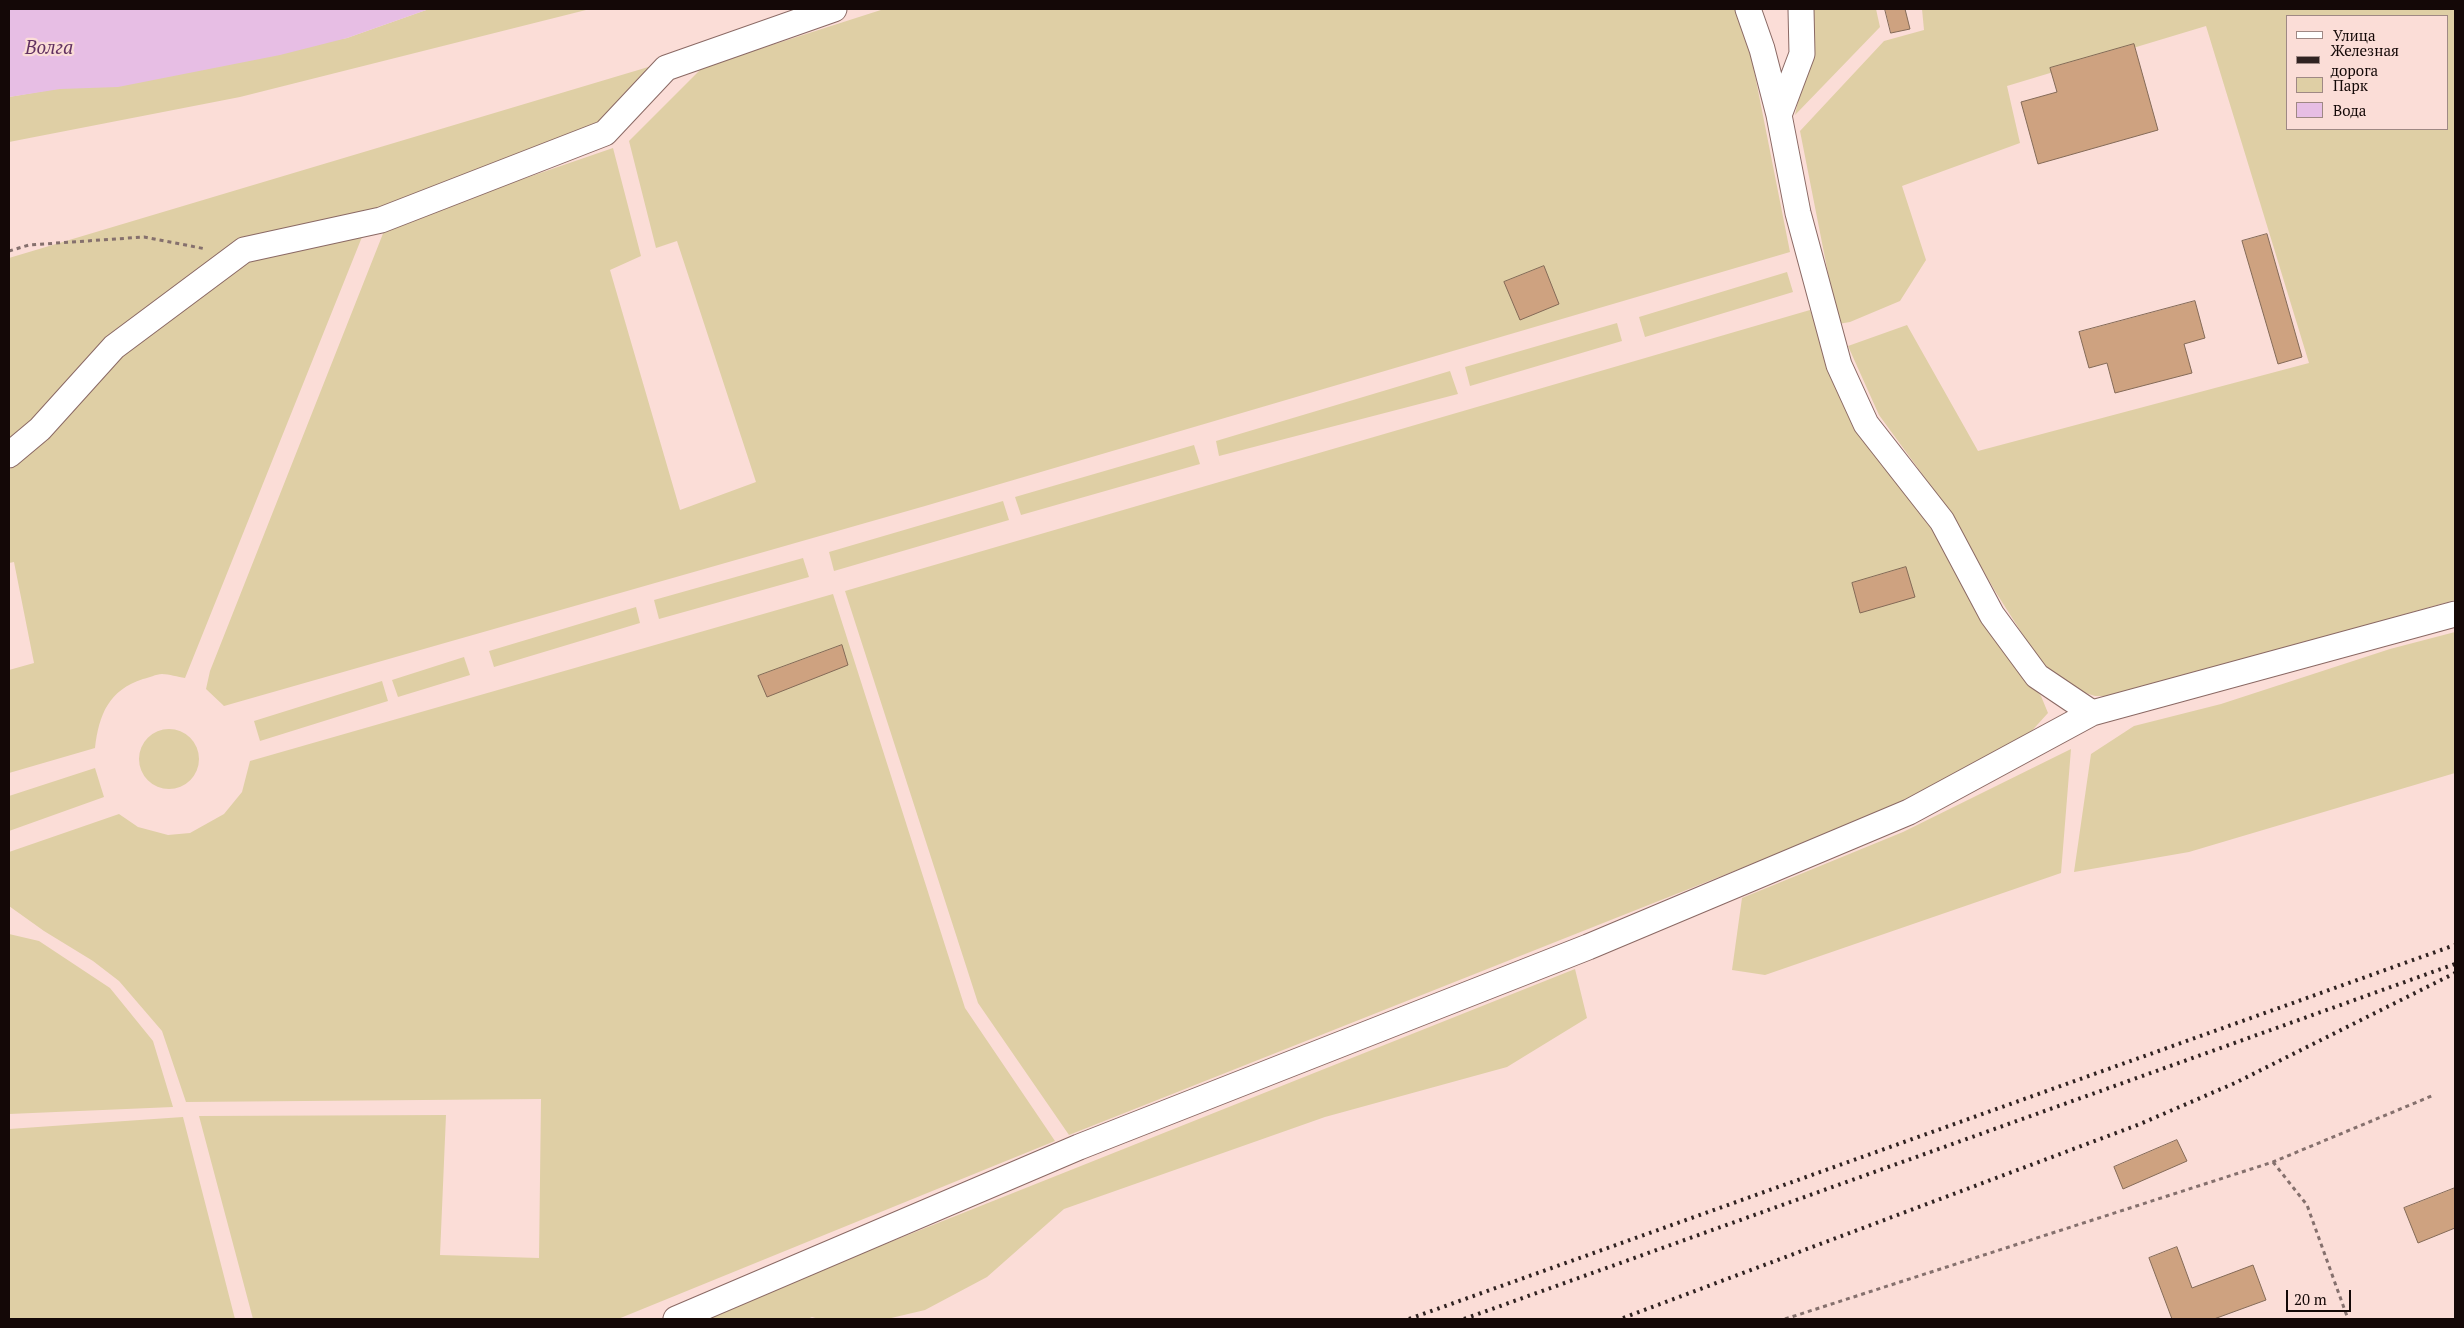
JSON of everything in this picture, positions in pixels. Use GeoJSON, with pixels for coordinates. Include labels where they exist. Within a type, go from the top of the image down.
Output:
{"type":"FeatureCollection","features":[{"type":"Feature","properties":{"kind":"street"},"geometry":{"type":"LineString","coordinates":[[9,455],[40,429],[114,347],[244,250],[381,220],[605,133],[666,68],[834,9]]}},
{"type":"Feature","properties":{"kind":"street"},"geometry":{"type":"LineString","coordinates":[[1748,9],[1762,49],[1779,115],[1798,212],[1839,365],[1866,424],[1942,521],[1992,615],[2037,676],[2092,712]]}},
{"type":"Feature","properties":{"kind":"street"},"geometry":{"type":"LineString","coordinates":[[1779,115],[1802,54],[1801,9]]}},
{"type":"Feature","properties":{"kind":"street"},"geometry":{"type":"LineString","coordinates":[[676,1319],[1079,1147],[1579,951],[1909,812],[2092,712],[2455,614]]}},
{"type":"Feature","properties":{"kind":"path"},"geometry":{"type":"LineString","coordinates":[[9,251],[29,246],[144,237],[208,249]]}},
{"type":"Feature","properties":{"kind":"path"},"geometry":{"type":"LineString","coordinates":[[1785,1319],[2273,1162],[2434,1095]]}},
{"type":"Feature","properties":{"kind":"path"},"geometry":{"type":"LineString","coordinates":[[2273,1162],[2307,1206],[2348,1319]]}},
{"type":"Feature","properties":{"kind":"green space"},"geometry":{"type":"Polygon","coordinates":[[[429,9],[590,9],[240,97],[9,142],[9,97],[347,38],[429,9]]]}},
{"type":"Feature","properties":{"kind":"green space"},"geometry":{"type":"Polygon","coordinates":[[[884,9],[1736,9],[1752,60],[1790,252],[925,506],[224,706],[206,689],[210,671],[386,226],[613,148],[641,256],[610,270],[680,510],[756,482],[677,241],[656,248],[629,141],[703,67],[884,9]]]}},
{"type":"Feature","properties":{"kind":"green space"},"geometry":{"type":"Polygon","coordinates":[[[1808,9],[1876,9],[1880,27],[1795,115],[1806,63],[1808,9]]]}},
{"type":"Feature","properties":{"kind":"green space"},"geometry":{"type":"Polygon","coordinates":[[[1922,9],[2455,9],[2455,600],[2116,696],[2095,696],[2073,689],[2039,660],[1995,591],[1950,512],[1879,415],[1848,346],[1907,325],[1978,451],[2309,363],[2206,26],[2007,86],[2020,143],[1902,186],[1926,260],[1900,301],[1850,322],[1838,324],[1800,131],[1884,41],[1924,30],[1922,9]]]}},
{"type":"Feature","properties":{"kind":"green space"},"geometry":{"type":"Polygon","coordinates":[[[655,65],[600,124],[376,209],[235,241],[104,341],[32,421],[9,441],[9,258],[655,65]]]}},
{"type":"Feature","properties":{"kind":"green space"},"geometry":{"type":"Polygon","coordinates":[[[364,232],[185,678],[160,674],[131,684],[114,697],[108,705],[99,724],[95,748],[9,773],[9,670],[34,663],[14,562],[9,563],[9,470],[66,416],[120,353],[244,260],[364,232]]]}},
{"type":"Feature","properties":{"kind":"green space"},"geometry":{"type":"Polygon","coordinates":[[[1787,272],[1793,292],[1645,337],[1639,317],[1787,272]]]}},
{"type":"Feature","properties":{"kind":"green space"},"geometry":{"type":"Polygon","coordinates":[[[1810,310],[1833,372],[1940,534],[2000,647],[2041,696],[2048,713],[2028,735],[1898,806],[1069,1135],[978,1003],[845,591],[1810,310]]]}},
{"type":"Feature","properties":{"kind":"green space"},"geometry":{"type":"Polygon","coordinates":[[[1617,323],[1622,341],[1470,386],[1465,367],[1617,323]]]}},
{"type":"Feature","properties":{"kind":"green space"},"geometry":{"type":"Polygon","coordinates":[[[1450,371],[1458,394],[1219,456],[1216,441],[1450,371]]]}},
{"type":"Feature","properties":{"kind":"green space"},"geometry":{"type":"Polygon","coordinates":[[[1194,445],[1200,464],[1021,515],[1015,497],[1194,445]]]}},
{"type":"Feature","properties":{"kind":"green space"},"geometry":{"type":"Polygon","coordinates":[[[1003,501],[1009,520],[834,571],[829,552],[1003,501]]]}},
{"type":"Feature","properties":{"kind":"green space"},"geometry":{"type":"Polygon","coordinates":[[[803,558],[809,577],[659,619],[654,600],[803,558]]]}},
{"type":"Feature","properties":{"kind":"green space"},"geometry":{"type":"Polygon","coordinates":[[[833,594],[965,1008],[1055,1141],[618,1319],[253,1319],[199,1116],[446,1115],[440,1255],[539,1258],[541,1099],[186,1102],[162,1031],[119,981],[93,961],[44,931],[9,906],[9,852],[119,814],[138,827],[168,835],[190,833],[224,814],[242,792],[250,761],[833,594]]]}},
{"type":"Feature","properties":{"kind":"green space"},"geometry":{"type":"Polygon","coordinates":[[[636,607],[640,623],[494,667],[489,651],[636,607]]]}},
{"type":"Feature","properties":{"kind":"green space"},"geometry":{"type":"Polygon","coordinates":[[[2455,632],[2455,773],[2189,852],[2074,872],[2091,754],[2134,726],[2221,704],[2390,649],[2455,632]]]}},
{"type":"Feature","properties":{"kind":"green space"},"geometry":{"type":"Polygon","coordinates":[[[464,657],[470,675],[398,697],[392,680],[464,657]]]}},
{"type":"Feature","properties":{"kind":"green space"},"geometry":{"type":"Polygon","coordinates":[[[382,681],[388,701],[260,741],[254,721],[382,681]]]}},
{"type":"Feature","properties":{"kind":"green space"},"geometry":{"type":"Polygon","coordinates":[[[169,729],[186,734],[194,742],[199,759],[194,776],[186,784],[169,789],[152,784],[144,776],[139,759],[144,742],[152,734],[169,729]]]}},
{"type":"Feature","properties":{"kind":"green space"},"geometry":{"type":"Polygon","coordinates":[[[2071,749],[2061,873],[1765,975],[1732,970],[1742,898],[1903,832],[2071,749]]]}},
{"type":"Feature","properties":{"kind":"green space"},"geometry":{"type":"Polygon","coordinates":[[[95,768],[104,797],[9,831],[9,796],[95,768]]]}},
{"type":"Feature","properties":{"kind":"green space"},"geometry":{"type":"Polygon","coordinates":[[[9,934],[39,941],[110,988],[153,1041],[173,1107],[9,1114],[9,934]]]}},
{"type":"Feature","properties":{"kind":"green space"},"geometry":{"type":"Polygon","coordinates":[[[1575,969],[1587,1018],[1507,1067],[1325,1117],[1064,1209],[987,1277],[925,1310],[887,1319],[819,1319],[812,1317],[807,1319],[707,1319],[840,1262],[1575,969]]]}},
{"type":"Feature","properties":{"kind":"green space"},"geometry":{"type":"Polygon","coordinates":[[[183,1117],[235,1319],[9,1319],[9,1129],[183,1117]]]}},
{"type":"Feature","properties":{"kind":"water","name":"Волга"},"geometry":{"type":"Polygon","coordinates":[[[9,9],[429,9],[347,38],[280,55],[118,87],[60,89],[9,97],[9,9]]]}},
{"type":"Feature","properties":{"kind":"building"},"geometry":{"type":"Polygon","coordinates":[[[1885,9],[1905,9],[1910,29],[1891,33],[1885,9]]]}},
{"type":"Feature","properties":{"kind":"building"},"geometry":{"type":"Polygon","coordinates":[[[2134,44],[2158,130],[2038,164],[2021,102],[2057,92],[2050,68],[2134,44]]]}},
{"type":"Feature","properties":{"kind":"building"},"geometry":{"type":"Polygon","coordinates":[[[2267,234],[2302,357],[2278,364],[2242,241],[2267,234]]]}},
{"type":"Feature","properties":{"kind":"building"},"geometry":{"type":"Polygon","coordinates":[[[1544,266],[1559,304],[1520,320],[1504,282],[1544,266]]]}},
{"type":"Feature","properties":{"kind":"building"},"geometry":{"type":"Polygon","coordinates":[[[2195,301],[2205,338],[2184,344],[2192,373],[2115,393],[2107,363],[2089,368],[2079,332],[2195,301]]]}},
{"type":"Feature","properties":{"kind":"building"},"geometry":{"type":"Polygon","coordinates":[[[1906,567],[1915,597],[1860,613],[1852,583],[1906,567]]]}},
{"type":"Feature","properties":{"kind":"building"},"geometry":{"type":"Polygon","coordinates":[[[842,645],[848,665],[767,697],[758,676],[842,645]]]}},
{"type":"Feature","properties":{"kind":"building"},"geometry":{"type":"Polygon","coordinates":[[[2177,1140],[2187,1161],[2123,1189],[2114,1167],[2177,1140]]]}},
{"type":"Feature","properties":{"kind":"building"},"geometry":{"type":"Polygon","coordinates":[[[2455,1188],[2455,1228],[2418,1243],[2404,1208],[2455,1188]]]}},
{"type":"Feature","properties":{"kind":"building"},"geometry":{"type":"Polygon","coordinates":[[[2177,1247],[2192,1288],[2253,1265],[2266,1300],[2214,1319],[2172,1319],[2149,1258],[2177,1247]]]}},
{"type":"Feature","properties":{"kind":"railway"},"geometry":{"type":"LineString","coordinates":[[1409,1319],[2455,945]]}},
{"type":"Feature","properties":{"kind":"railway"},"geometry":{"type":"LineString","coordinates":[[1464,1319],[2455,964]]}},
{"type":"Feature","properties":{"kind":"railway"},"geometry":{"type":"LineString","coordinates":[[1623,1318],[2140,1124],[2235,1083],[2455,973]]}}]}
